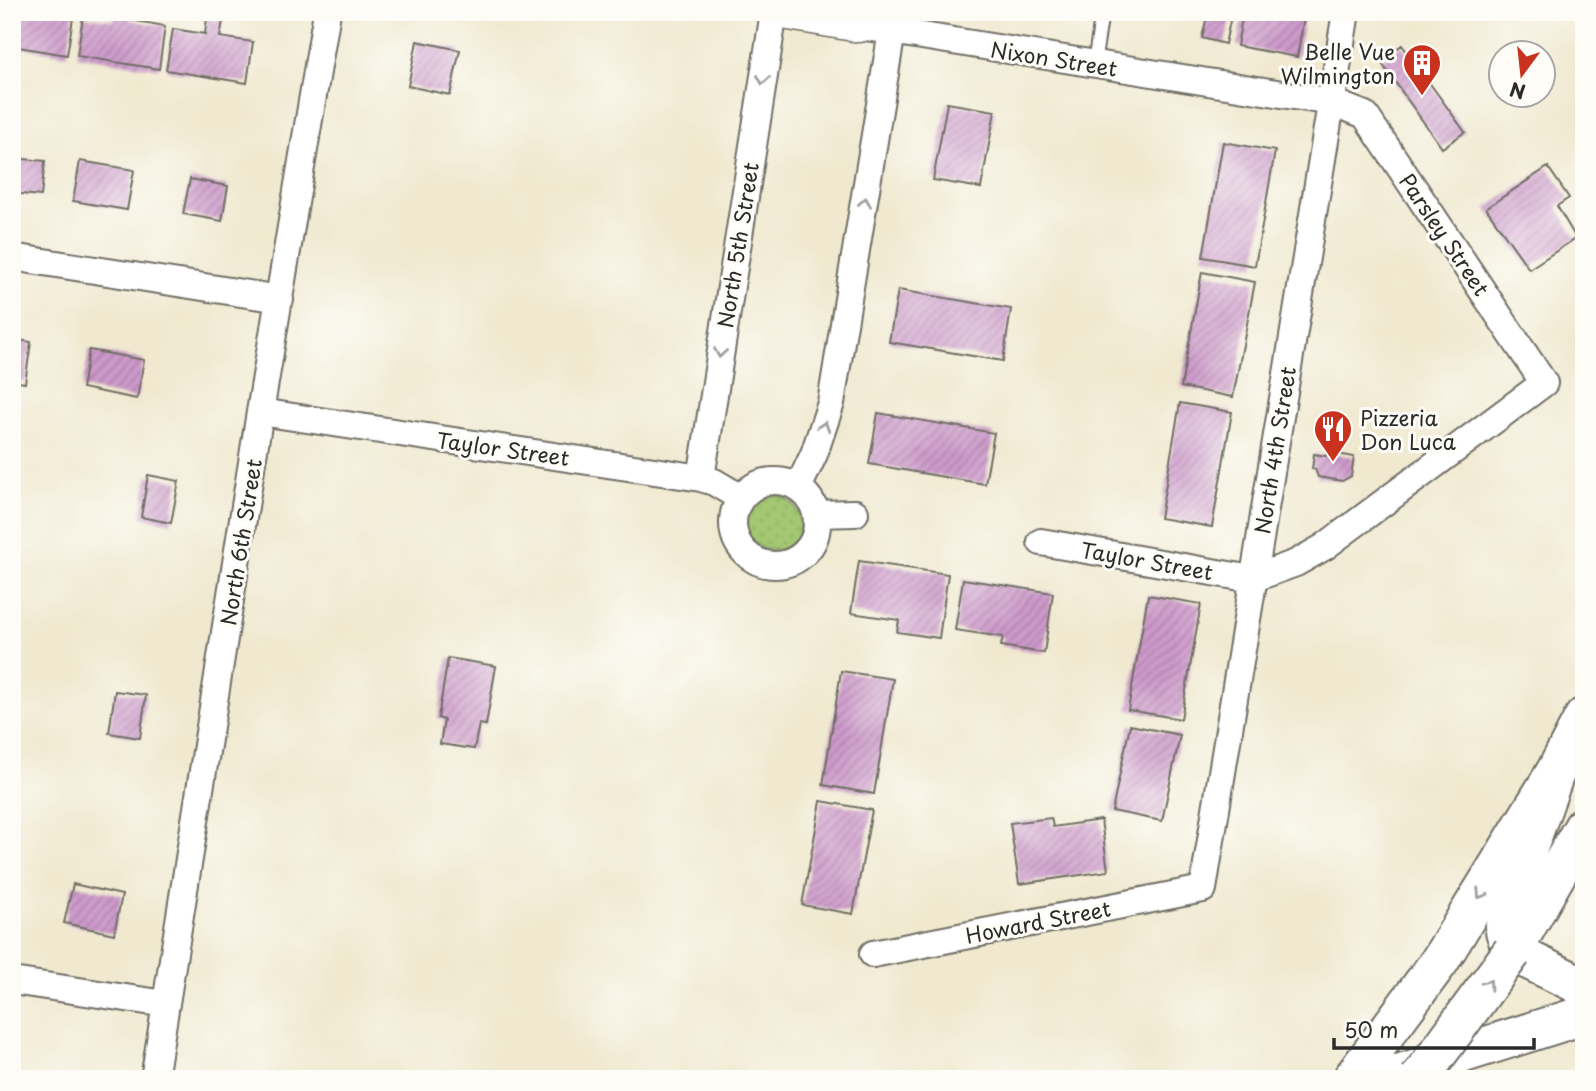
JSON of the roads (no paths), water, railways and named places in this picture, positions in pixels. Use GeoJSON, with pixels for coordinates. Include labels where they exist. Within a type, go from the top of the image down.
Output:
{"type":"FeatureCollection","features":[{"type":"Feature","properties":{"kind":"main road"},"geometry":{"type":"LineString","coordinates":[[1352,1079],[1439,962],[1555,773],[1584,717]]}},
{"type":"Feature","properties":{"kind":"main road"},"geometry":{"type":"LineString","coordinates":[[1555,773],[1518,876],[1505,931],[1511,951],[1584,987]]}},
{"type":"Feature","properties":{"kind":"main road"},"geometry":{"type":"LineString","coordinates":[[1419,1079],[1511,951],[1584,826]]}},
{"type":"Feature","properties":{"kind":"main road"},"geometry":{"type":"LineString","coordinates":[[1382,1079],[1584,1015]]}},
{"type":"Feature","properties":{"kind":"street","name":"North 6th Street"},"geometry":{"type":"LineString","coordinates":[[155,1075],[260,412],[327,12]]}},
{"type":"Feature","properties":{"kind":"street","name":"Nixon Street"},"geometry":{"type":"LineString","coordinates":[[776,12],[861,19],[892,31],[1332,102]]}},
{"type":"Feature","properties":{"kind":"street","name":"North 5th Street"},"geometry":{"type":"LineString","coordinates":[[701,478],[776,12]]}},
{"type":"Feature","properties":{"kind":"street","name":"North 4th Street"},"geometry":{"type":"LineString","coordinates":[[1203,889],[1346,12]]}},
{"type":"Feature","properties":{"kind":"street"},"geometry":{"type":"LineString","coordinates":[[798,488],[820,441],[833,394],[892,31]]}},
{"type":"Feature","properties":{"kind":"street","name":"Parsley Street"},"geometry":{"type":"LineString","coordinates":[[1252,579],[1296,563],[1324,547],[1544,383],[1365,115],[1332,102]]}},
{"type":"Feature","properties":{"kind":"street"},"geometry":{"type":"LineString","coordinates":[[12,257],[280,299]]}},
{"type":"Feature","properties":{"kind":"street","name":"Taylor Street"},"geometry":{"type":"LineString","coordinates":[[260,412],[701,478],[714,482],[741,498]]}},
{"type":"Feature","properties":{"kind":"street"},"geometry":{"type":"LineString","coordinates":[[778,481],[798,488],[806,495],[816,514],[816,534],[805,552],[787,563],[766,564],[747,555],[735,538],[733,517],[741,498],[748,490],[768,482],[778,481]]}},
{"type":"Feature","properties":{"kind":"street"},"geometry":{"type":"LineString","coordinates":[[816,514],[855,513]]}},
{"type":"Feature","properties":{"kind":"street","name":"Taylor Street"},"geometry":{"type":"LineString","coordinates":[[1041,542],[1252,579]]}},
{"type":"Feature","properties":{"kind":"street","name":"Howard Street"},"geometry":{"type":"LineString","coordinates":[[873,954],[1203,889]]}},
{"type":"Feature","properties":{"kind":"street"},"geometry":{"type":"LineString","coordinates":[[12,981],[166,1004]]}},
{"type":"Feature","properties":{"kind":"lane"},"geometry":{"type":"LineString","coordinates":[[1094,64],[1102,12]]}},
{"type":"Feature","properties":{"kind":"place","name":"Belle Vue Wilmington"},"geometry":{"type":"Point","coordinates":[1422,97]}},
{"type":"Feature","properties":{"kind":"place","name":"Pizzeria Don Luca"},"geometry":{"type":"Point","coordinates":[1333,463]}}]}
